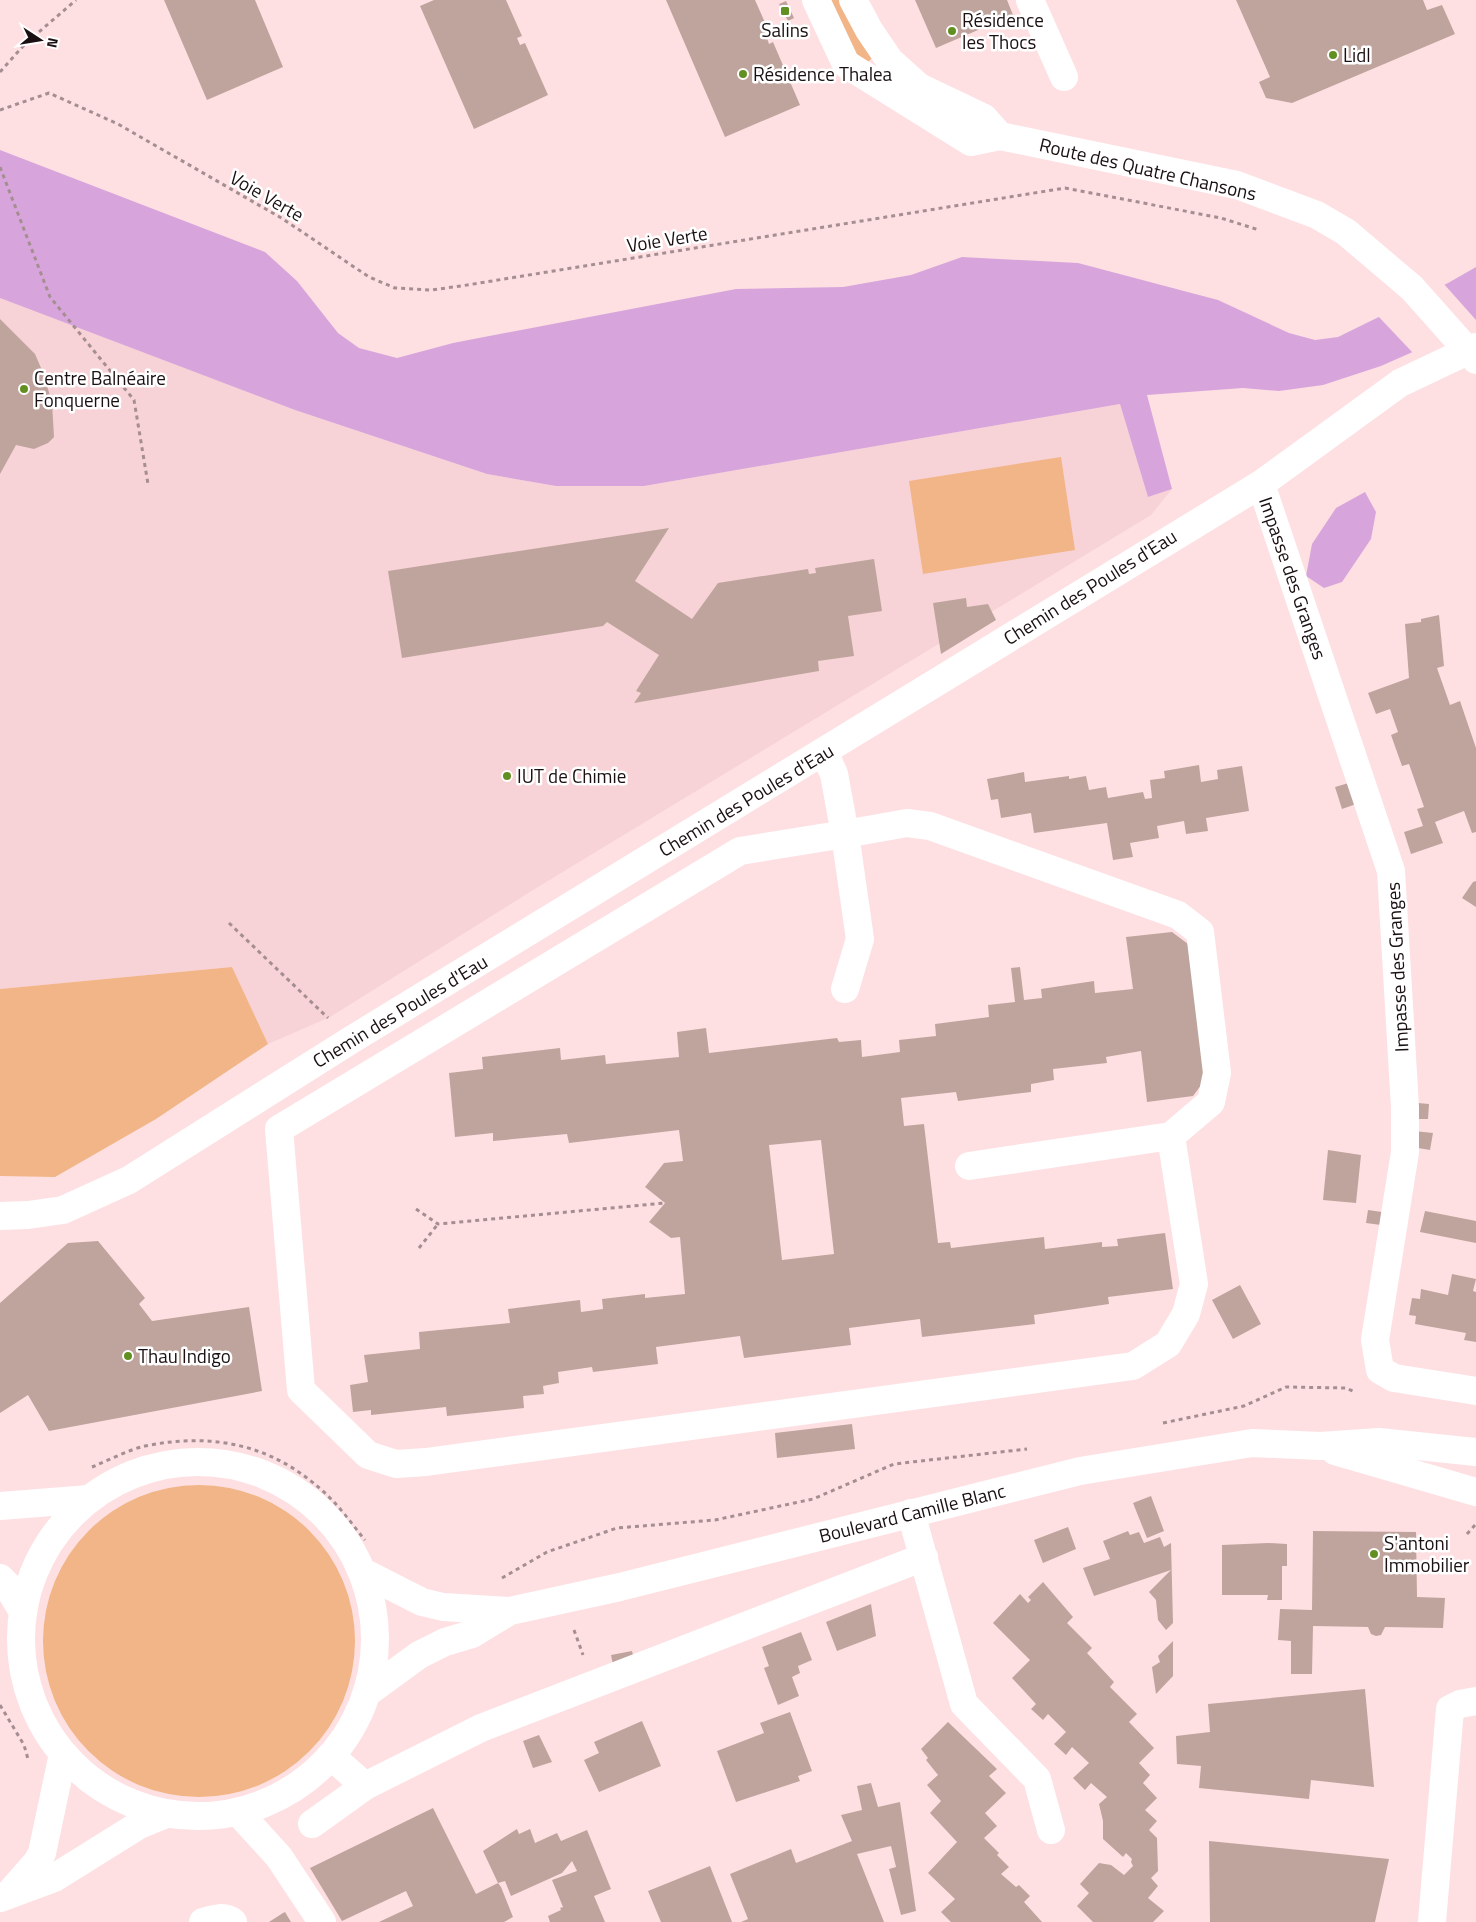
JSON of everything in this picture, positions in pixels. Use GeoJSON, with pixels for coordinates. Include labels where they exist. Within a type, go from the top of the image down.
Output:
{"type":"FeatureCollection","features":[{"type":"Feature","properties":{"kind":"main road","name":"Route des Quatre Chansons"},"geometry":{"type":"LineString","coordinates":[[816,0],[846,64],[971,142],[1000,136],[1237,185],[1317,215],[1346,232],[1412,288],[1476,360]]}},
{"type":"Feature","properties":{"kind":"main road"},"geometry":{"type":"LineString","coordinates":[[853,0],[869,30],[890,61],[919,87],[984,118],[1000,136]]}},
{"type":"Feature","properties":{"kind":"main road"},"geometry":{"type":"LineString","coordinates":[[1030,0],[1064,77]]}},
{"type":"Feature","properties":{"kind":"main road","name":"Chemin des Poules d'Eau"},"geometry":{"type":"LineString","coordinates":[[0,1216],[28,1215],[63,1210],[94,1198],[129,1180],[351,1040],[1261,484],[1400,383],[1476,347]]}},
{"type":"Feature","properties":{"kind":"main road","name":"Impasse des Granges"},"geometry":{"type":"LineString","coordinates":[[1261,484],[1391,871],[1405,1107],[1405,1152],[1375,1340],[1377,1360],[1380,1370],[1394,1378],[1476,1390]]}},
{"type":"Feature","properties":{"kind":"main road"},"geometry":{"type":"LineString","coordinates":[[824,752],[834,774],[845,834],[860,940],[845,990]]}},
{"type":"Feature","properties":{"kind":"main road"},"geometry":{"type":"LineString","coordinates":[[969,1166],[1170,1136],[1211,1102],[1217,1073],[1200,932],[1178,915],[930,826],[907,823],[740,851],[279,1129],[301,1390],[368,1455],[396,1464],[426,1462],[1133,1366],[1168,1344],[1186,1314],[1194,1284],[1170,1136]]}},
{"type":"Feature","properties":{"kind":"main road","name":"Boulevard Camille Blanc"},"geometry":{"type":"LineString","coordinates":[[367,1693],[419,1655],[445,1642],[472,1634],[510,1612],[620,1587],[1080,1471],[1252,1443],[1320,1446],[1379,1442],[1476,1452]]}},
{"type":"Feature","properties":{"kind":"main road","name":"Boulevard Camille Blanc"},"geometry":{"type":"LineString","coordinates":[[1320,1446],[1476,1492]]}},
{"type":"Feature","properties":{"kind":"main road"},"geometry":{"type":"LineString","coordinates":[[202,1462],[243,1468],[281,1482],[314,1505],[342,1535],[361,1571],[373,1619],[375,1652],[367,1693],[352,1726],[331,1756],[304,1781],[281,1796],[238,1812],[202,1817],[166,1814],[127,1802],[92,1782],[63,1754],[36,1711],[23,1662],[23,1612],[35,1569],[58,1531],[89,1499],[124,1478],[162,1466],[202,1462]]}},
{"type":"Feature","properties":{"kind":"main road"},"geometry":{"type":"LineString","coordinates":[[0,1506],[89,1499]]}},
{"type":"Feature","properties":{"kind":"main road"},"geometry":{"type":"LineString","coordinates":[[911,1513],[964,1704],[1037,1779],[1051,1830]]}},
{"type":"Feature","properties":{"kind":"main road"},"geometry":{"type":"LineString","coordinates":[[312,1824],[365,1786],[481,1728],[924,1557]]}},
{"type":"Feature","properties":{"kind":"main road","name":"Boulevard Camille Blanc"},"geometry":{"type":"LineString","coordinates":[[361,1571],[422,1602],[443,1607],[510,1612]]}},
{"type":"Feature","properties":{"kind":"main road"},"geometry":{"type":"LineString","coordinates":[[0,1578],[7,1585],[23,1612]]}},
{"type":"Feature","properties":{"kind":"main road"},"geometry":{"type":"LineString","coordinates":[[1432,1922],[1450,1709],[1460,1704],[1476,1701]]}},
{"type":"Feature","properties":{"kind":"main road"},"geometry":{"type":"LineString","coordinates":[[4,1896],[37,1862],[42,1852],[63,1754]]}},
{"type":"Feature","properties":{"kind":"main road"},"geometry":{"type":"LineString","coordinates":[[331,1756],[365,1786]]}},
{"type":"Feature","properties":{"kind":"main road"},"geometry":{"type":"LineString","coordinates":[[238,1812],[279,1857],[322,1922]]}},
{"type":"Feature","properties":{"kind":"main road"},"geometry":{"type":"LineString","coordinates":[[4,1896],[54,1878],[139,1825],[166,1814]]}},
{"type":"Feature","properties":{"kind":"main road"},"geometry":{"type":"LineString","coordinates":[[203,1922],[215,1918],[230,1919],[233,1922]]}},
{"type":"Feature","properties":{"kind":"path"},"geometry":{"type":"LineString","coordinates":[[0,72],[26,44],[76,0]]}},
{"type":"Feature","properties":{"kind":"path","name":"Voie Verte"},"geometry":{"type":"LineString","coordinates":[[0,110],[49,93],[118,124],[283,219],[369,277],[395,288],[431,290],[461,286],[1065,188],[1221,218],[1267,232]]}},
{"type":"Feature","properties":{"kind":"path"},"geometry":{"type":"LineString","coordinates":[[0,167],[50,297],[134,400],[148,484]]}},
{"type":"Feature","properties":{"kind":"path"},"geometry":{"type":"LineString","coordinates":[[229,924],[351,1040]]}},
{"type":"Feature","properties":{"kind":"path"},"geometry":{"type":"LineString","coordinates":[[416,1209],[438,1224],[664,1203]]}},
{"type":"Feature","properties":{"kind":"path"},"geometry":{"type":"LineString","coordinates":[[419,1248],[438,1224]]}},
{"type":"Feature","properties":{"kind":"path"},"geometry":{"type":"LineString","coordinates":[[1160,1423],[1244,1406],[1286,1387],[1346,1388],[1364,1396]]}},
{"type":"Feature","properties":{"kind":"path"},"geometry":{"type":"LineString","coordinates":[[85,1470],[144,1446],[202,1440],[253,1447],[301,1473],[334,1502],[367,1542]]}},
{"type":"Feature","properties":{"kind":"path"},"geometry":{"type":"LineString","coordinates":[[500,1580],[547,1552],[617,1528],[715,1520],[813,1499],[894,1464],[1037,1448]]}},
{"type":"Feature","properties":{"kind":"path"},"geometry":{"type":"LineString","coordinates":[[1467,1534],[1476,1523]]}},
{"type":"Feature","properties":{"kind":"path"},"geometry":{"type":"LineString","coordinates":[[562,1599],[594,1684]]}},
{"type":"Feature","properties":{"kind":"shaded area"},"geometry":{"type":"Polygon","coordinates":[[[826,0],[845,0],[872,58],[867,63],[861,62],[826,0]]]}},
{"type":"Feature","properties":{"kind":"shaded area"},"geometry":{"type":"Polygon","coordinates":[[[0,150],[265,252],[297,281],[338,333],[359,348],[397,358],[453,343],[736,289],[843,287],[911,275],[962,257],[1078,263],[1218,300],[1289,333],[1315,340],[1338,337],[1448,283],[1476,267],[1476,324],[1381,366],[1323,385],[1279,391],[1243,388],[1147,395],[1172,489],[1148,497],[1120,404],[644,486],[556,486],[487,474],[295,410],[0,298],[0,150]]]}},
{"type":"Feature","properties":{"kind":"shaded area","name":"IUT de Chimie"},"geometry":{"type":"Polygon","coordinates":[[[0,298],[295,410],[487,474],[556,486],[644,486],[1120,404],[1148,497],[1172,489],[1151,515],[533,890],[330,1017],[268,1044],[232,967],[0,989],[0,298]]]}},
{"type":"Feature","properties":{"kind":"shaded area"},"geometry":{"type":"Polygon","coordinates":[[[1061,457],[1075,550],[923,574],[909,481],[1061,457]]]}},
{"type":"Feature","properties":{"kind":"shaded area"},"geometry":{"type":"Polygon","coordinates":[[[1365,492],[1376,512],[1371,539],[1342,582],[1324,588],[1306,576],[1312,544],[1336,508],[1365,492]]]}},
{"type":"Feature","properties":{"kind":"shaded area"},"geometry":{"type":"Polygon","coordinates":[[[232,967],[268,1044],[156,1119],[55,1177],[0,1176],[0,989],[232,967]]]}},
{"type":"Feature","properties":{"kind":"shaded area"},"geometry":{"type":"Polygon","coordinates":[[[184,1485],[214,1485],[244,1491],[273,1503],[310,1530],[329,1554],[343,1581],[349,1596],[355,1626],[355,1656],[349,1686],[343,1701],[329,1728],[310,1752],[273,1779],[244,1791],[214,1797],[184,1797],[154,1791],[125,1779],[100,1762],[78,1740],[61,1715],[49,1686],[43,1656],[43,1626],[49,1596],[61,1567],[78,1542],[100,1520],[125,1503],[154,1491],[184,1485]]]}},
{"type":"Feature","properties":{"kind":"pier"},"geometry":{"type":"Polygon","coordinates":[[[1443,283],[1476,320],[1476,327],[1414,354],[1377,315],[1443,283]]]}},
{"type":"Feature","properties":{"kind":"building"},"geometry":{"type":"Polygon","coordinates":[[[164,0],[255,0],[283,67],[207,100],[164,0]]]}},
{"type":"Feature","properties":{"kind":"building"},"geometry":{"type":"Polygon","coordinates":[[[434,0],[506,0],[522,36],[517,38],[520,45],[525,43],[548,95],[474,129],[420,6],[434,0]]]}},
{"type":"Feature","properties":{"kind":"building","name":"Résidence Thalea"},"geometry":{"type":"Polygon","coordinates":[[[666,0],[755,0],[771,36],[767,38],[769,44],[773,42],[800,105],[725,137],[666,0]]]}},
{"type":"Feature","properties":{"kind":"building","name":"Résidence les Thocs"},"geometry":{"type":"Polygon","coordinates":[[[915,0],[1007,0],[1013,15],[936,48],[915,0]]]}},
{"type":"Feature","properties":{"kind":"building","name":"Lidl"},"geometry":{"type":"Polygon","coordinates":[[[1236,0],[1423,0],[1427,10],[1442,5],[1455,34],[1292,103],[1266,98],[1259,82],[1270,77],[1236,0]]]}},
{"type":"Feature","properties":{"kind":"building"},"geometry":{"type":"Polygon","coordinates":[[[786,1],[794,18],[788,21],[779,4],[786,1]]]}},
{"type":"Feature","properties":{"kind":"building","name":"Centre Balnéaire Fonquerne"},"geometry":{"type":"Polygon","coordinates":[[[0,319],[35,354],[44,375],[52,403],[54,437],[48,443],[34,449],[16,445],[0,474],[0,319]]]}},
{"type":"Feature","properties":{"kind":"building"},"geometry":{"type":"Polygon","coordinates":[[[669,528],[635,581],[692,619],[718,583],[808,569],[809,574],[816,573],[815,568],[874,559],[882,611],[848,616],[854,656],[818,661],[819,671],[634,703],[641,693],[636,691],[659,655],[607,622],[603,626],[402,658],[388,571],[669,528]]]}},
{"type":"Feature","properties":{"kind":"building"},"geometry":{"type":"Polygon","coordinates":[[[966,598],[967,607],[988,604],[996,620],[941,654],[933,603],[966,598]]]}},
{"type":"Feature","properties":{"kind":"building"},"geometry":{"type":"Polygon","coordinates":[[[1439,615],[1444,666],[1437,668],[1450,705],[1460,701],[1476,748],[1476,832],[1472,833],[1464,811],[1435,822],[1443,843],[1411,854],[1404,832],[1423,826],[1417,809],[1424,807],[1409,764],[1402,766],[1391,735],[1398,732],[1390,709],[1376,714],[1368,693],[1409,678],[1405,624],[1421,622],[1421,619],[1439,615]]]}},
{"type":"Feature","properties":{"kind":"building"},"geometry":{"type":"Polygon","coordinates":[[[1199,765],[1201,782],[1218,779],[1217,770],[1242,766],[1249,811],[1206,818],[1208,831],[1186,834],[1184,821],[1157,826],[1159,838],[1130,843],[1133,857],[1113,860],[1107,823],[1034,833],[1031,813],[1001,818],[998,799],[991,800],[987,779],[1024,772],[1025,782],[1069,776],[1069,779],[1086,776],[1089,790],[1106,787],[1108,798],[1143,792],[1145,799],[1152,798],[1150,780],[1165,778],[1164,771],[1199,765]]]}},
{"type":"Feature","properties":{"kind":"building"},"geometry":{"type":"Polygon","coordinates":[[[1352,782],[1359,803],[1342,809],[1335,787],[1352,782]]]}},
{"type":"Feature","properties":{"kind":"building"},"geometry":{"type":"Polygon","coordinates":[[[1476,881],[1476,907],[1462,898],[1473,882],[1476,881]]]}},
{"type":"Feature","properties":{"kind":"building"},"geometry":{"type":"Polygon","coordinates":[[[1172,932],[1188,944],[1205,1080],[1193,1096],[1147,1102],[1141,1051],[1106,1057],[1107,1063],[1053,1069],[1054,1080],[1031,1084],[1031,1092],[958,1101],[956,1092],[901,1098],[904,1126],[924,1124],[938,1243],[950,1242],[951,1248],[1044,1237],[1045,1249],[1102,1242],[1102,1247],[1118,1246],[1117,1239],[1165,1233],[1173,1289],[1108,1297],[1109,1304],[1034,1315],[1035,1324],[922,1337],[920,1319],[849,1328],[851,1345],[744,1358],[740,1336],[656,1347],[658,1364],[593,1372],[592,1367],[558,1372],[559,1383],[543,1386],[544,1394],[523,1396],[524,1408],[447,1416],[446,1407],[371,1415],[371,1410],[353,1412],[350,1385],[368,1382],[364,1355],[420,1349],[419,1332],[510,1323],[508,1309],[580,1300],[581,1312],[603,1309],[602,1299],[645,1294],[645,1298],[685,1294],[680,1237],[671,1238],[649,1222],[665,1203],[645,1187],[664,1163],[683,1161],[679,1130],[569,1143],[567,1134],[493,1141],[493,1133],[455,1137],[449,1073],[483,1069],[482,1057],[560,1048],[561,1060],[605,1055],[606,1064],[679,1057],[677,1032],[706,1028],[709,1053],[837,1038],[839,1042],[861,1040],[862,1057],[900,1052],[899,1040],[936,1036],[935,1024],[989,1017],[988,1005],[1015,1002],[1011,968],[1020,967],[1024,1000],[1042,998],[1041,989],[1094,981],[1095,993],[1133,989],[1126,937],[1172,932]],[[821,1140],[769,1145],[782,1260],[834,1254],[821,1140]]]}},
{"type":"Feature","properties":{"kind":"building"},"geometry":{"type":"Polygon","coordinates":[[[1418,1103],[1429,1104],[1428,1119],[1416,1119],[1418,1103]]]}},
{"type":"Feature","properties":{"kind":"building"},"geometry":{"type":"Polygon","coordinates":[[[1414,1131],[1433,1133],[1430,1150],[1412,1147],[1414,1131]]]}},
{"type":"Feature","properties":{"kind":"building"},"geometry":{"type":"Polygon","coordinates":[[[1328,1150],[1361,1155],[1356,1203],[1323,1200],[1328,1150]]]}},
{"type":"Feature","properties":{"kind":"building"},"geometry":{"type":"Polygon","coordinates":[[[1368,1210],[1382,1212],[1381,1225],[1366,1223],[1368,1210]]]}},
{"type":"Feature","properties":{"kind":"building"},"geometry":{"type":"Polygon","coordinates":[[[1425,1211],[1476,1221],[1476,1243],[1420,1232],[1425,1211]]]}},
{"type":"Feature","properties":{"kind":"building","name":"Thau Indigo"},"geometry":{"type":"Polygon","coordinates":[[[98,1241],[145,1298],[139,1304],[152,1321],[249,1307],[262,1391],[49,1431],[28,1395],[0,1413],[0,1303],[68,1243],[98,1241]]]}},
{"type":"Feature","properties":{"kind":"building"},"geometry":{"type":"Polygon","coordinates":[[[1452,1274],[1476,1279],[1473,1291],[1476,1292],[1476,1342],[1464,1340],[1466,1333],[1415,1324],[1416,1316],[1409,1315],[1412,1298],[1420,1299],[1421,1289],[1448,1295],[1452,1274]]]}},
{"type":"Feature","properties":{"kind":"building"},"geometry":{"type":"Polygon","coordinates":[[[1240,1285],[1261,1324],[1233,1339],[1212,1300],[1240,1285]]]}},
{"type":"Feature","properties":{"kind":"building"},"geometry":{"type":"Polygon","coordinates":[[[852,1424],[855,1449],[777,1458],[775,1433],[852,1424]]]}},
{"type":"Feature","properties":{"kind":"building"},"geometry":{"type":"Polygon","coordinates":[[[1151,1496],[1164,1531],[1147,1538],[1133,1503],[1151,1496]]]}},
{"type":"Feature","properties":{"kind":"building"},"geometry":{"type":"Polygon","coordinates":[[[1068,1527],[1076,1549],[1043,1563],[1034,1540],[1068,1527]]]}},
{"type":"Feature","properties":{"kind":"building"},"geometry":{"type":"Polygon","coordinates":[[[1128,1531],[1130,1535],[1139,1532],[1144,1543],[1160,1537],[1164,1547],[1171,1543],[1173,1623],[1166,1630],[1158,1620],[1156,1600],[1149,1592],[1171,1570],[1094,1596],[1083,1568],[1110,1559],[1103,1541],[1128,1531]]]}},
{"type":"Feature","properties":{"kind":"building"},"geometry":{"type":"Polygon","coordinates":[[[1313,1531],[1416,1532],[1417,1597],[1445,1598],[1443,1628],[1385,1627],[1381,1635],[1376,1636],[1371,1634],[1368,1627],[1313,1626],[1312,1674],[1291,1674],[1291,1641],[1278,1640],[1280,1609],[1312,1610],[1313,1531]]]}},
{"type":"Feature","properties":{"kind":"building"},"geometry":{"type":"Polygon","coordinates":[[[1287,1544],[1287,1566],[1282,1566],[1282,1600],[1267,1600],[1268,1595],[1222,1595],[1222,1545],[1287,1544]]]}},
{"type":"Feature","properties":{"kind":"building"},"geometry":{"type":"Polygon","coordinates":[[[1043,1582],[1073,1617],[1067,1623],[1092,1648],[1087,1653],[1114,1682],[1110,1687],[1137,1714],[1129,1722],[1154,1748],[1139,1763],[1150,1775],[1143,1783],[1157,1798],[1145,1810],[1157,1821],[1149,1830],[1157,1838],[1158,1871],[1151,1878],[1158,1886],[1148,1898],[1164,1911],[1153,1922],[1093,1922],[1077,1906],[1089,1893],[1080,1884],[1099,1863],[1111,1865],[1124,1875],[1133,1866],[1132,1859],[1126,1853],[1123,1857],[1103,1839],[1103,1821],[1099,1804],[1107,1797],[1091,1783],[1085,1790],[1073,1778],[1089,1763],[1072,1747],[1066,1755],[1054,1744],[1066,1732],[1048,1714],[1043,1720],[1031,1709],[1036,1704],[1012,1678],[1030,1660],[993,1623],[1020,1594],[1028,1603],[1031,1600],[1028,1597],[1043,1582]]]}},
{"type":"Feature","properties":{"kind":"building"},"geometry":{"type":"Polygon","coordinates":[[[871,1604],[876,1636],[837,1651],[826,1622],[871,1604]]]}},
{"type":"Feature","properties":{"kind":"building"},"geometry":{"type":"Polygon","coordinates":[[[801,1632],[812,1660],[798,1666],[800,1673],[792,1677],[799,1696],[778,1705],[764,1668],[769,1666],[762,1647],[801,1632]]]}},
{"type":"Feature","properties":{"kind":"building"},"geometry":{"type":"Polygon","coordinates":[[[1173,1641],[1173,1676],[1156,1694],[1152,1667],[1160,1662],[1158,1656],[1173,1641]]]}},
{"type":"Feature","properties":{"kind":"building"},"geometry":{"type":"Polygon","coordinates":[[[632,1651],[634,1659],[613,1665],[611,1655],[632,1651]]]}},
{"type":"Feature","properties":{"kind":"building"},"geometry":{"type":"Polygon","coordinates":[[[1365,1689],[1374,1787],[1311,1780],[1309,1799],[1199,1788],[1201,1766],[1177,1764],[1176,1736],[1210,1732],[1208,1704],[1365,1689]]]}},
{"type":"Feature","properties":{"kind":"building"},"geometry":{"type":"Polygon","coordinates":[[[790,1712],[812,1771],[798,1776],[800,1781],[736,1802],[717,1751],[764,1733],[760,1723],[790,1712]]]}},
{"type":"Feature","properties":{"kind":"building"},"geometry":{"type":"Polygon","coordinates":[[[642,1721],[661,1766],[599,1792],[584,1760],[599,1753],[594,1742],[642,1721]]]}},
{"type":"Feature","properties":{"kind":"building"},"geometry":{"type":"Polygon","coordinates":[[[948,1722],[997,1769],[989,1776],[1006,1793],[985,1813],[997,1826],[984,1838],[999,1853],[997,1855],[1009,1867],[1001,1874],[1016,1887],[1019,1885],[1030,1896],[1024,1902],[1042,1922],[951,1922],[941,1912],[955,1899],[928,1873],[957,1842],[930,1813],[941,1801],[927,1785],[938,1775],[926,1760],[928,1758],[921,1749],[948,1722]]]}},
{"type":"Feature","properties":{"kind":"building"},"geometry":{"type":"Polygon","coordinates":[[[539,1735],[552,1762],[533,1768],[523,1741],[539,1735]]]}},
{"type":"Feature","properties":{"kind":"building"},"geometry":{"type":"Polygon","coordinates":[[[871,1783],[878,1807],[900,1802],[916,1911],[901,1915],[889,1869],[896,1867],[891,1846],[857,1854],[884,1922],[741,1922],[748,1919],[730,1874],[791,1849],[796,1863],[852,1841],[841,1815],[862,1810],[857,1786],[871,1783]]]}},
{"type":"Feature","properties":{"kind":"building"},"geometry":{"type":"Polygon","coordinates":[[[433,1808],[476,1894],[498,1883],[513,1917],[504,1922],[379,1922],[413,1906],[406,1891],[342,1921],[310,1868],[433,1808]]]}},
{"type":"Feature","properties":{"kind":"building"},"geometry":{"type":"Polygon","coordinates":[[[517,1829],[519,1834],[530,1829],[535,1843],[557,1833],[561,1841],[587,1830],[611,1889],[594,1896],[605,1922],[550,1922],[548,1916],[561,1910],[560,1908],[563,1907],[552,1880],[577,1871],[572,1861],[562,1873],[511,1896],[505,1881],[498,1883],[483,1851],[517,1829]]]}},
{"type":"Feature","properties":{"kind":"building"},"geometry":{"type":"Polygon","coordinates":[[[1209,1841],[1389,1859],[1375,1922],[1210,1922],[1209,1841]]]}},
{"type":"Feature","properties":{"kind":"building"},"geometry":{"type":"Polygon","coordinates":[[[710,1866],[732,1922],[661,1922],[648,1891],[710,1866]]]}},
{"type":"Feature","properties":{"kind":"building"},"geometry":{"type":"Polygon","coordinates":[[[285,1912],[291,1922],[269,1922],[283,1913],[285,1912]]]}},
{"type":"Feature","properties":{"kind":"place","name":"Salins"},"geometry":{"type":"Point","coordinates":[785,11]}},
{"type":"Feature","properties":{"kind":"place","name":"Résidence les Thocs"},"geometry":{"type":"Point","coordinates":[952,31]}},
{"type":"Feature","properties":{"kind":"place","name":"Lidl"},"geometry":{"type":"Point","coordinates":[1333,55]}},
{"type":"Feature","properties":{"kind":"place","name":"Résidence Thalea"},"geometry":{"type":"Point","coordinates":[743,74]}},
{"type":"Feature","properties":{"kind":"place","name":"Centre Balnéaire Fonquerne"},"geometry":{"type":"Point","coordinates":[24,389]}},
{"type":"Feature","properties":{"kind":"place","name":"IUT de Chimie"},"geometry":{"type":"Point","coordinates":[507,776]}},
{"type":"Feature","properties":{"kind":"place","name":"Thau Indigo"},"geometry":{"type":"Point","coordinates":[128,1356]}},
{"type":"Feature","properties":{"kind":"place","name":"S'antoni Immobilier"},"geometry":{"type":"Point","coordinates":[1374,1554]}}]}
